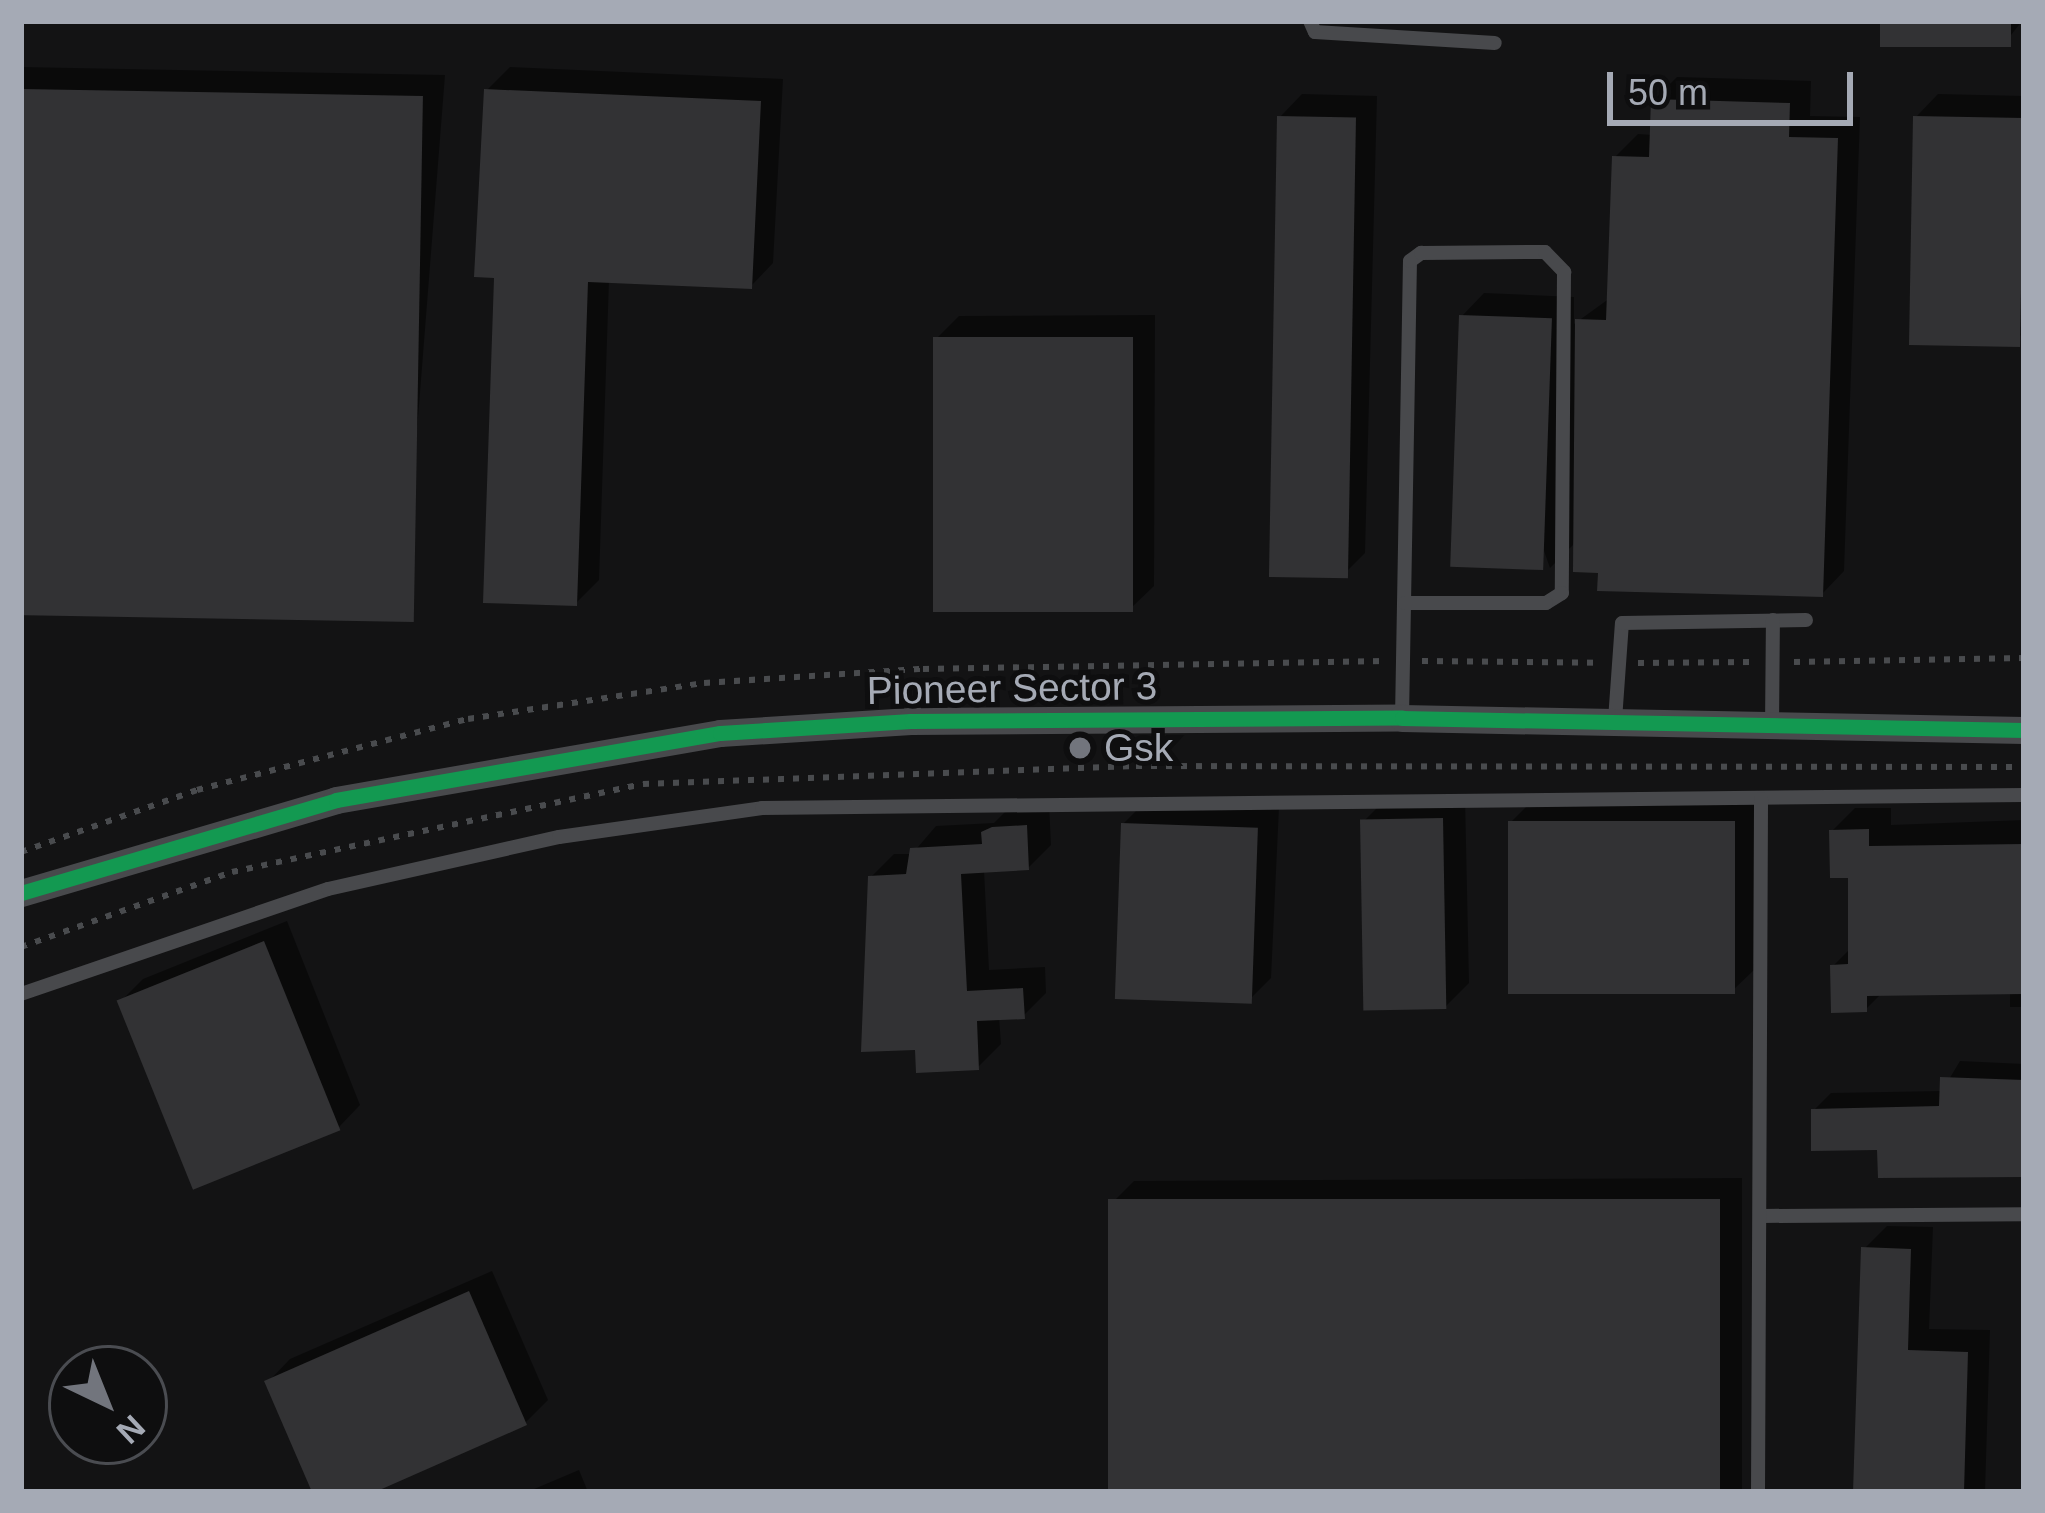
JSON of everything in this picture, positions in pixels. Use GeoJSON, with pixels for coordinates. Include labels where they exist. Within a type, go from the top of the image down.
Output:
{"type":"FeatureCollection","features":[{"type":"Feature","properties":{"kind":"street","name":"Pioneer Sector 3"},"geometry":{"type":"LineString","coordinates":[[21,893],[336,800],[720,733],[911,721],[1402,718],[2024,730]]}},
{"type":"Feature","properties":{"kind":"lane"},"geometry":{"type":"LineString","coordinates":[[1310,21],[1315,32],[1495,43]]}},
{"type":"Feature","properties":{"kind":"lane"},"geometry":{"type":"LineString","coordinates":[[1402,718],[1410,261],[1421,254],[1554,255],[1564,272],[1562,593],[1546,603],[1405,603]]}},
{"type":"Feature","properties":{"kind":"lane"},"geometry":{"type":"LineString","coordinates":[[1772,728],[1773,620]]}},
{"type":"Feature","properties":{"kind":"lane"},"geometry":{"type":"LineString","coordinates":[[1615,720],[1622,623],[1807,620]]}},
{"type":"Feature","properties":{"kind":"lane"},"geometry":{"type":"LineString","coordinates":[[21,994],[328,889],[559,837],[763,808],[908,800],[1761,800],[1958,790],[2024,795]]}},
{"type":"Feature","properties":{"kind":"lane"},"geometry":{"type":"LineString","coordinates":[[1758,1492],[1761,800]]}},
{"type":"Feature","properties":{"kind":"lane"},"geometry":{"type":"LineString","coordinates":[[1762,1216],[2024,1214]]}},
{"type":"Feature","properties":{"kind":"building"},"geometry":{"type":"Polygon","coordinates":[[[1880,21],[2011,21],[2011,47],[1880,47],[1880,21]]]}},
{"type":"Feature","properties":{"kind":"building"},"geometry":{"type":"Polygon","coordinates":[[[21,89],[423,96],[414,622],[21,615],[21,89]]]}},
{"type":"Feature","properties":{"kind":"building"},"geometry":{"type":"Polygon","coordinates":[[[484,89],[761,101],[752,289],[588,282],[577,606],[483,603],[494,278],[474,277],[484,89]]]}},
{"type":"Feature","properties":{"kind":"building"},"geometry":{"type":"Polygon","coordinates":[[[1651,99],[1790,103],[1789,137],[1838,138],[1823,597],[1597,591],[1598,573],[1573,572],[1575,319],[1606,320],[1612,156],[1649,157],[1651,99]]]}},
{"type":"Feature","properties":{"kind":"building"},"geometry":{"type":"Polygon","coordinates":[[[1277,116],[1356,117],[1348,578],[1269,577],[1277,116]]]}},
{"type":"Feature","properties":{"kind":"building"},"geometry":{"type":"Polygon","coordinates":[[[1913,116],[2024,118],[2020,347],[1909,345],[1913,116]]]}},
{"type":"Feature","properties":{"kind":"building"},"geometry":{"type":"Polygon","coordinates":[[[1459,315],[1552,318],[1543,570],[1450,567],[1459,315]]]}},
{"type":"Feature","properties":{"kind":"building"},"geometry":{"type":"Polygon","coordinates":[[[933,337],[1133,337],[1133,612],[933,612],[933,337]]]}},
{"type":"Feature","properties":{"kind":"building"},"geometry":{"type":"Polygon","coordinates":[[[1443,818],[1446,1009],[1363,1010],[1360,819],[1443,818]]]}},
{"type":"Feature","properties":{"kind":"building"},"geometry":{"type":"Polygon","coordinates":[[[1508,821],[1735,821],[1735,994],[1508,994],[1508,821]]]}},
{"type":"Feature","properties":{"kind":"building"},"geometry":{"type":"Polygon","coordinates":[[[1121,823],[1258,828],[1252,1004],[1115,999],[1121,823]]]}},
{"type":"Feature","properties":{"kind":"building"},"geometry":{"type":"Polygon","coordinates":[[[1027,825],[1029,870],[961,874],[967,991],[1023,988],[1025,1019],[977,1021],[979,1070],[916,1073],[915,1050],[861,1052],[868,876],[906,874],[910,848],[982,844],[981,832],[992,827],[1027,825]]]}},
{"type":"Feature","properties":{"kind":"building"},"geometry":{"type":"Polygon","coordinates":[[[1869,829],[1869,846],[2024,844],[2024,994],[1867,996],[1867,1012],[1831,1013],[1830,965],[1848,964],[1848,878],[1830,878],[1829,830],[1869,829]]]}},
{"type":"Feature","properties":{"kind":"building"},"geometry":{"type":"Polygon","coordinates":[[[264,941],[340,1130],[193,1190],[117,1001],[264,941]]]}},
{"type":"Feature","properties":{"kind":"building"},"geometry":{"type":"Polygon","coordinates":[[[1940,1077],[2024,1080],[2024,1177],[1878,1178],[1877,1150],[1811,1151],[1811,1109],[1939,1106],[1940,1077]]]}},
{"type":"Feature","properties":{"kind":"building"},"geometry":{"type":"Polygon","coordinates":[[[1108,1199],[1720,1199],[1720,1492],[1108,1492],[1108,1199]]]}},
{"type":"Feature","properties":{"kind":"building"},"geometry":{"type":"Polygon","coordinates":[[[1861,1247],[1911,1249],[1908,1350],[1968,1352],[1964,1492],[1853,1492],[1861,1247]]]}},
{"type":"Feature","properties":{"kind":"building"},"geometry":{"type":"Polygon","coordinates":[[[469,1291],[527,1425],[375,1492],[312,1492],[264,1381],[469,1291]]]}},
{"type":"Feature","properties":{"kind":"cycle path"},"geometry":{"type":"LineString","coordinates":[[21,893],[336,800],[720,733],[911,721],[1402,718],[2024,730]]}},
{"type":"Feature","properties":{"kind":"place","name":"Gsk"},"geometry":{"type":"Point","coordinates":[1080,748]}}]}
